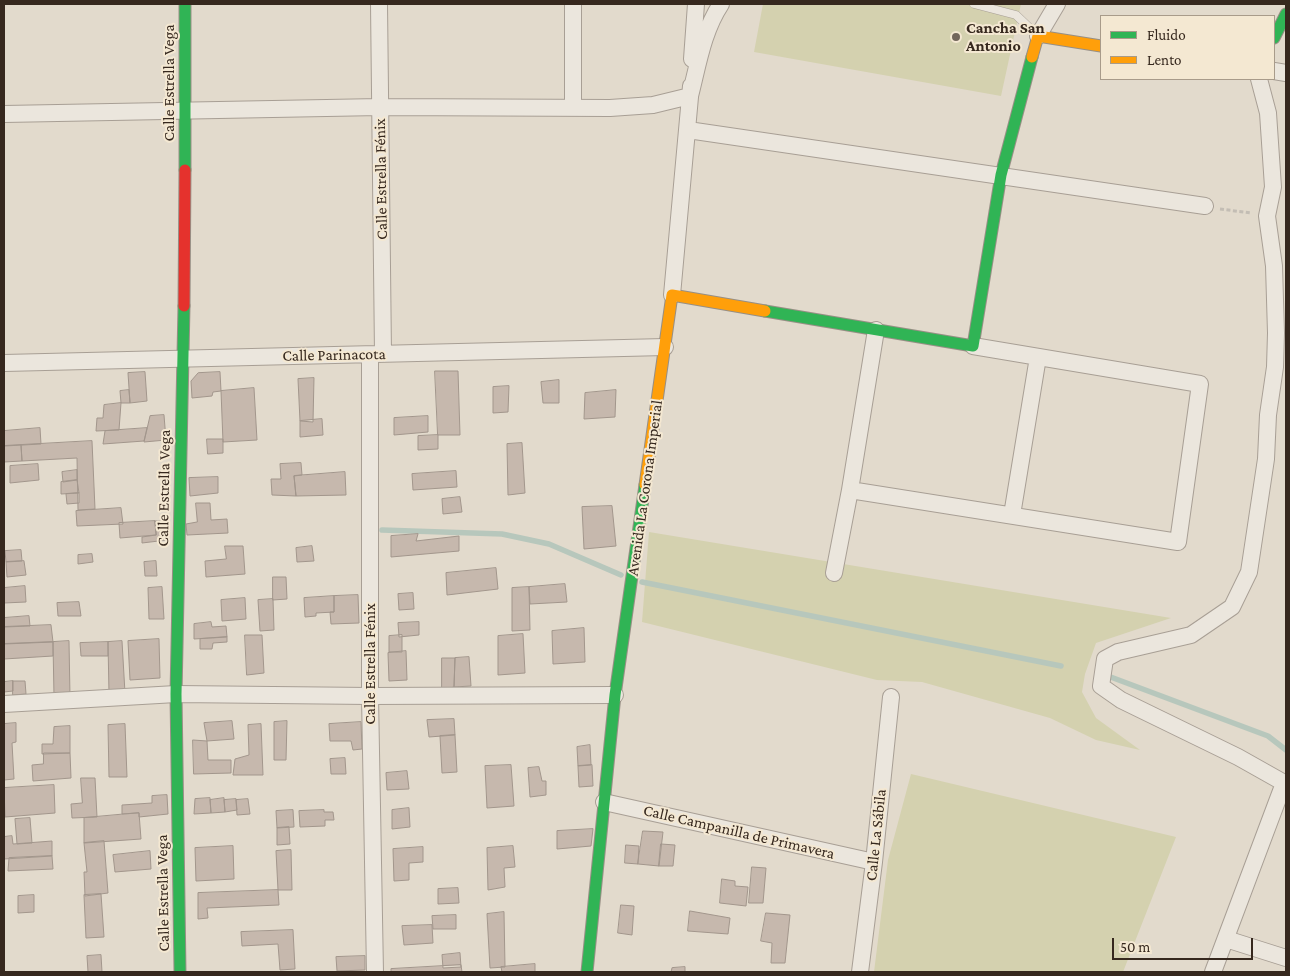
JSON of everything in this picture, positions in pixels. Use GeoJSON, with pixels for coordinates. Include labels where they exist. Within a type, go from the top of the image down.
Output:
{"type":"FeatureCollection","features":[{"type":"Feature","properties":{"kind":"street","name":"Calle Estrella Vega"},"geometry":{"type":"LineString","coordinates":[[180,972],[176,694],[183,358],[186,110],[185,4]]}},
{"type":"Feature","properties":{"kind":"street","name":"Calle Estrella Fénix"},"geometry":{"type":"LineString","coordinates":[[375,972],[370,696],[377,355],[380,107],[379,4]]}},
{"type":"Feature","properties":{"kind":"street"},"geometry":{"type":"LineString","coordinates":[[573,4],[574,108]]}},
{"type":"Feature","properties":{"kind":"street","name":"Avenida La Corona Imperial"},"geometry":{"type":"LineString","coordinates":[[587,972],[615,695],[672,295],[688,130],[696,4]]}},
{"type":"Feature","properties":{"kind":"street"},"geometry":{"type":"LineString","coordinates":[[4,114],[380,107],[610,108],[654,105],[690,96],[703,45],[714,15],[721,4]]}},
{"type":"Feature","properties":{"kind":"street"},"geometry":{"type":"LineString","coordinates":[[973,346],[1001,175],[1038,36],[1057,4]]}},
{"type":"Feature","properties":{"kind":"street"},"geometry":{"type":"LineString","coordinates":[[1275,36],[1286,14]]}},
{"type":"Feature","properties":{"kind":"street"},"geometry":{"type":"LineString","coordinates":[[1038,36],[1100,46]]}},
{"type":"Feature","properties":{"kind":"street"},"geometry":{"type":"LineString","coordinates":[[1213,972],[1285,784],[1238,757],[1121,700],[1101,686],[1106,659],[1118,652],[1191,635],[1232,607],[1249,572],[1266,459],[1268,415],[1275,367],[1276,333],[1274,266],[1267,216],[1273,187],[1268,113],[1260,80]]}},
{"type":"Feature","properties":{"kind":"street"},"geometry":{"type":"LineString","coordinates":[[688,130],[1205,206]]}},
{"type":"Feature","properties":{"kind":"street"},"geometry":{"type":"LineString","coordinates":[[672,295],[1200,384],[1178,542],[850,490]]}},
{"type":"Feature","properties":{"kind":"street"},"geometry":{"type":"LineString","coordinates":[[834,573],[850,490],[876,330]]}},
{"type":"Feature","properties":{"kind":"street","name":"Calle Parinacota"},"geometry":{"type":"LineString","coordinates":[[4,363],[665,347]]}},
{"type":"Feature","properties":{"kind":"street"},"geometry":{"type":"LineString","coordinates":[[1012,516],[1038,357]]}},
{"type":"Feature","properties":{"kind":"street"},"geometry":{"type":"LineString","coordinates":[[4,704],[176,694],[370,696],[615,695]]}},
{"type":"Feature","properties":{"kind":"street","name":"Calle La Sábila"},"geometry":{"type":"LineString","coordinates":[[860,972],[874,862],[891,697]]}},
{"type":"Feature","properties":{"kind":"street","name":"Calle Campanilla de Primavera"},"geometry":{"type":"LineString","coordinates":[[604,802],[874,862]]}},
{"type":"Feature","properties":{"kind":"street"},"geometry":{"type":"LineString","coordinates":[[1226,939],[1286,958]]}},
{"type":"Feature","properties":{"kind":"lane"},"geometry":{"type":"LineString","coordinates":[[974,4],[1016,15],[1038,36]]}},
{"type":"Feature","properties":{"kind":"path"},"geometry":{"type":"LineString","coordinates":[[1205,206],[1267,216]]}},
{"type":"Feature","properties":{"kind":"shaded area"},"geometry":{"type":"Polygon","coordinates":[[[763,4],[1021,4],[1001,96],[754,52],[763,4]]]}},
{"type":"Feature","properties":{"kind":"shaded area"},"geometry":{"type":"Polygon","coordinates":[[[649,532],[1171,618],[1096,643],[1085,674],[1082,692],[1096,718],[1140,750],[1096,740],[1050,718],[922,682],[877,680],[642,622],[649,532]]]}},
{"type":"Feature","properties":{"kind":"shaded area"},"geometry":{"type":"Polygon","coordinates":[[[911,774],[1176,837],[1123,972],[874,972],[888,860],[911,774]]]}},
{"type":"Feature","properties":{"kind":"building"},"geometry":{"type":"Polygon","coordinates":[[[435,371],[458,371],[460,435],[438,435],[435,371]]]}},
{"type":"Feature","properties":{"kind":"building"},"geometry":{"type":"Polygon","coordinates":[[[145,372],[147,401],[130,403],[128,373],[145,372]]]}},
{"type":"Feature","properties":{"kind":"building"},"geometry":{"type":"Polygon","coordinates":[[[220,372],[221,391],[213,392],[212,396],[192,398],[191,381],[198,373],[220,372]]]}},
{"type":"Feature","properties":{"kind":"building"},"geometry":{"type":"Polygon","coordinates":[[[314,378],[313,422],[300,421],[298,379],[314,378]]]}},
{"type":"Feature","properties":{"kind":"building"},"geometry":{"type":"Polygon","coordinates":[[[559,380],[559,403],[543,403],[541,382],[559,380]]]}},
{"type":"Feature","properties":{"kind":"building"},"geometry":{"type":"Polygon","coordinates":[[[509,386],[508,412],[493,413],[493,387],[509,386]]]}},
{"type":"Feature","properties":{"kind":"building"},"geometry":{"type":"Polygon","coordinates":[[[254,388],[257,440],[223,442],[221,391],[254,388]]]}},
{"type":"Feature","properties":{"kind":"building"},"geometry":{"type":"Polygon","coordinates":[[[129,390],[130,403],[121,403],[120,391],[129,390]]]}},
{"type":"Feature","properties":{"kind":"building"},"geometry":{"type":"Polygon","coordinates":[[[616,390],[615,417],[584,419],[585,393],[616,390]]]}},
{"type":"Feature","properties":{"kind":"building"},"geometry":{"type":"Polygon","coordinates":[[[121,403],[119,430],[96,431],[97,418],[103,418],[104,405],[121,403]]]}},
{"type":"Feature","properties":{"kind":"building"},"geometry":{"type":"Polygon","coordinates":[[[164,415],[166,440],[144,442],[150,416],[164,415]]]}},
{"type":"Feature","properties":{"kind":"building"},"geometry":{"type":"Polygon","coordinates":[[[428,416],[428,432],[394,435],[394,418],[428,416]]]}},
{"type":"Feature","properties":{"kind":"building"},"geometry":{"type":"Polygon","coordinates":[[[322,419],[323,435],[300,437],[300,421],[322,419]]]}},
{"type":"Feature","properties":{"kind":"building"},"geometry":{"type":"Polygon","coordinates":[[[40,428],[41,444],[4,446],[4,431],[40,428]]]}},
{"type":"Feature","properties":{"kind":"building"},"geometry":{"type":"Polygon","coordinates":[[[147,428],[144,441],[103,444],[105,431],[147,428]]]}},
{"type":"Feature","properties":{"kind":"building"},"geometry":{"type":"Polygon","coordinates":[[[438,435],[438,449],[418,450],[418,436],[438,435]]]}},
{"type":"Feature","properties":{"kind":"building"},"geometry":{"type":"Polygon","coordinates":[[[207,439],[223,439],[223,453],[208,454],[207,439]]]}},
{"type":"Feature","properties":{"kind":"building"},"geometry":{"type":"Polygon","coordinates":[[[92,441],[95,509],[78,510],[77,458],[22,461],[21,445],[92,441]]]}},
{"type":"Feature","properties":{"kind":"building"},"geometry":{"type":"Polygon","coordinates":[[[522,443],[525,493],[508,495],[507,444],[522,443]]]}},
{"type":"Feature","properties":{"kind":"building"},"geometry":{"type":"Polygon","coordinates":[[[21,445],[22,461],[4,462],[4,446],[21,445]]]}},
{"type":"Feature","properties":{"kind":"building"},"geometry":{"type":"Polygon","coordinates":[[[301,463],[302,475],[294,476],[296,496],[272,495],[271,479],[281,479],[280,464],[301,463]]]}},
{"type":"Feature","properties":{"kind":"building"},"geometry":{"type":"Polygon","coordinates":[[[38,464],[39,480],[10,483],[10,466],[38,464]]]}},
{"type":"Feature","properties":{"kind":"building"},"geometry":{"type":"Polygon","coordinates":[[[77,470],[77,480],[63,482],[62,472],[77,470]]]}},
{"type":"Feature","properties":{"kind":"building"},"geometry":{"type":"Polygon","coordinates":[[[456,471],[457,487],[413,490],[412,474],[456,471]]]}},
{"type":"Feature","properties":{"kind":"building"},"geometry":{"type":"Polygon","coordinates":[[[345,472],[346,495],[296,496],[294,476],[345,472]]]}},
{"type":"Feature","properties":{"kind":"building"},"geometry":{"type":"Polygon","coordinates":[[[218,477],[218,493],[190,496],[189,478],[218,477]]]}},
{"type":"Feature","properties":{"kind":"building"},"geometry":{"type":"Polygon","coordinates":[[[77,480],[79,493],[61,494],[61,482],[77,480]]]}},
{"type":"Feature","properties":{"kind":"building"},"geometry":{"type":"Polygon","coordinates":[[[79,493],[79,503],[67,504],[66,494],[79,493]]]}},
{"type":"Feature","properties":{"kind":"building"},"geometry":{"type":"Polygon","coordinates":[[[460,497],[462,512],[443,514],[442,499],[460,497]]]}},
{"type":"Feature","properties":{"kind":"building"},"geometry":{"type":"Polygon","coordinates":[[[196,503],[210,503],[211,520],[227,519],[228,533],[187,535],[186,524],[197,522],[196,503]]]}},
{"type":"Feature","properties":{"kind":"building"},"geometry":{"type":"Polygon","coordinates":[[[612,506],[616,546],[584,549],[582,507],[612,506]]]}},
{"type":"Feature","properties":{"kind":"building"},"geometry":{"type":"Polygon","coordinates":[[[121,508],[123,524],[77,526],[76,511],[121,508]]]}},
{"type":"Feature","properties":{"kind":"building"},"geometry":{"type":"Polygon","coordinates":[[[155,521],[156,535],[120,538],[119,523],[155,521]]]}},
{"type":"Feature","properties":{"kind":"building"},"geometry":{"type":"Polygon","coordinates":[[[155,521],[165,521],[167,540],[142,543],[142,537],[156,535],[155,521]]]}},
{"type":"Feature","properties":{"kind":"building"},"geometry":{"type":"Polygon","coordinates":[[[418,534],[416,541],[459,536],[459,551],[391,557],[391,536],[418,534]]]}},
{"type":"Feature","properties":{"kind":"building"},"geometry":{"type":"Polygon","coordinates":[[[225,546],[243,546],[245,574],[206,577],[205,561],[226,559],[225,546]]]}},
{"type":"Feature","properties":{"kind":"building"},"geometry":{"type":"Polygon","coordinates":[[[312,546],[314,561],[297,562],[296,548],[312,546]]]}},
{"type":"Feature","properties":{"kind":"building"},"geometry":{"type":"Polygon","coordinates":[[[21,550],[22,561],[6,562],[5,551],[21,550]]]}},
{"type":"Feature","properties":{"kind":"building"},"geometry":{"type":"Polygon","coordinates":[[[92,554],[93,562],[78,564],[78,555],[92,554]]]}},
{"type":"Feature","properties":{"kind":"building"},"geometry":{"type":"Polygon","coordinates":[[[24,561],[26,575],[7,577],[6,562],[24,561]]]}},
{"type":"Feature","properties":{"kind":"building"},"geometry":{"type":"Polygon","coordinates":[[[156,561],[157,576],[145,576],[144,562],[156,561]]]}},
{"type":"Feature","properties":{"kind":"building"},"geometry":{"type":"Polygon","coordinates":[[[496,568],[498,589],[447,595],[446,573],[496,568]]]}},
{"type":"Feature","properties":{"kind":"building"},"geometry":{"type":"Polygon","coordinates":[[[273,577],[286,577],[287,599],[273,600],[273,577]]]}},
{"type":"Feature","properties":{"kind":"building"},"geometry":{"type":"Polygon","coordinates":[[[565,584],[567,602],[530,604],[529,587],[565,584]]]}},
{"type":"Feature","properties":{"kind":"building"},"geometry":{"type":"Polygon","coordinates":[[[25,586],[26,602],[4,603],[4,588],[25,586]]]}},
{"type":"Feature","properties":{"kind":"building"},"geometry":{"type":"Polygon","coordinates":[[[162,587],[164,619],[149,619],[148,588],[162,587]]]}},
{"type":"Feature","properties":{"kind":"building"},"geometry":{"type":"Polygon","coordinates":[[[529,587],[530,630],[512,631],[512,588],[529,587]]]}},
{"type":"Feature","properties":{"kind":"building"},"geometry":{"type":"Polygon","coordinates":[[[413,593],[414,609],[399,610],[398,594],[413,593]]]}},
{"type":"Feature","properties":{"kind":"building"},"geometry":{"type":"Polygon","coordinates":[[[358,595],[359,623],[331,624],[330,612],[334,612],[334,596],[358,595]]]}},
{"type":"Feature","properties":{"kind":"building"},"geometry":{"type":"Polygon","coordinates":[[[334,596],[334,612],[316,613],[316,616],[305,617],[304,598],[334,596]]]}},
{"type":"Feature","properties":{"kind":"building"},"geometry":{"type":"Polygon","coordinates":[[[245,598],[246,619],[222,621],[221,600],[245,598]]]}},
{"type":"Feature","properties":{"kind":"building"},"geometry":{"type":"Polygon","coordinates":[[[273,599],[274,630],[260,631],[258,600],[273,599]]]}},
{"type":"Feature","properties":{"kind":"building"},"geometry":{"type":"Polygon","coordinates":[[[79,602],[81,616],[58,616],[57,603],[79,602]]]}},
{"type":"Feature","properties":{"kind":"building"},"geometry":{"type":"Polygon","coordinates":[[[29,616],[30,626],[4,627],[4,618],[29,616]]]}},
{"type":"Feature","properties":{"kind":"building"},"geometry":{"type":"Polygon","coordinates":[[[211,622],[212,627],[226,626],[227,637],[194,639],[194,624],[211,622]]]}},
{"type":"Feature","properties":{"kind":"building"},"geometry":{"type":"Polygon","coordinates":[[[419,622],[419,635],[399,637],[398,623],[419,622]]]}},
{"type":"Feature","properties":{"kind":"building"},"geometry":{"type":"Polygon","coordinates":[[[51,625],[53,642],[4,644],[4,627],[51,625]]]}},
{"type":"Feature","properties":{"kind":"building"},"geometry":{"type":"Polygon","coordinates":[[[584,628],[585,662],[553,664],[552,631],[584,628]]]}},
{"type":"Feature","properties":{"kind":"building"},"geometry":{"type":"Polygon","coordinates":[[[523,634],[525,673],[498,675],[498,636],[523,634]]]}},
{"type":"Feature","properties":{"kind":"building"},"geometry":{"type":"Polygon","coordinates":[[[245,635],[262,635],[264,673],[247,675],[245,635]]]}},
{"type":"Feature","properties":{"kind":"building"},"geometry":{"type":"Polygon","coordinates":[[[402,635],[402,652],[389,652],[389,636],[402,635]]]}},
{"type":"Feature","properties":{"kind":"building"},"geometry":{"type":"Polygon","coordinates":[[[227,637],[227,642],[213,643],[212,649],[200,649],[200,639],[227,637]]]}},
{"type":"Feature","properties":{"kind":"building"},"geometry":{"type":"Polygon","coordinates":[[[159,639],[160,678],[130,680],[128,641],[159,639]]]}},
{"type":"Feature","properties":{"kind":"building"},"geometry":{"type":"Polygon","coordinates":[[[69,641],[70,697],[54,697],[53,642],[69,641]]]}},
{"type":"Feature","properties":{"kind":"building"},"geometry":{"type":"Polygon","coordinates":[[[122,641],[125,693],[109,694],[108,642],[122,641]]]}},
{"type":"Feature","properties":{"kind":"building"},"geometry":{"type":"Polygon","coordinates":[[[53,642],[53,656],[4,659],[4,644],[53,642]]]}},
{"type":"Feature","properties":{"kind":"building"},"geometry":{"type":"Polygon","coordinates":[[[108,642],[108,656],[81,656],[80,643],[108,642]]]}},
{"type":"Feature","properties":{"kind":"building"},"geometry":{"type":"Polygon","coordinates":[[[406,651],[407,680],[389,681],[388,653],[406,651]]]}},
{"type":"Feature","properties":{"kind":"building"},"geometry":{"type":"Polygon","coordinates":[[[469,657],[471,686],[454,687],[455,658],[469,657]]]}},
{"type":"Feature","properties":{"kind":"building"},"geometry":{"type":"Polygon","coordinates":[[[442,658],[455,658],[454,687],[442,690],[442,658]]]}},
{"type":"Feature","properties":{"kind":"building"},"geometry":{"type":"Polygon","coordinates":[[[13,681],[25,681],[26,694],[13,695],[13,681]]]}},
{"type":"Feature","properties":{"kind":"building"},"geometry":{"type":"Polygon","coordinates":[[[13,681],[13,691],[4,692],[4,682],[13,681]]]}},
{"type":"Feature","properties":{"kind":"building"},"geometry":{"type":"Polygon","coordinates":[[[454,719],[455,735],[429,737],[427,720],[454,719]]]}},
{"type":"Feature","properties":{"kind":"building"},"geometry":{"type":"Polygon","coordinates":[[[232,721],[234,739],[207,741],[204,723],[232,721]]]}},
{"type":"Feature","properties":{"kind":"building"},"geometry":{"type":"Polygon","coordinates":[[[287,721],[286,760],[274,760],[274,722],[287,721]]]}},
{"type":"Feature","properties":{"kind":"building"},"geometry":{"type":"Polygon","coordinates":[[[361,722],[362,749],[353,750],[351,741],[330,741],[329,724],[361,722]]]}},
{"type":"Feature","properties":{"kind":"building"},"geometry":{"type":"Polygon","coordinates":[[[16,723],[16,742],[12,743],[14,779],[4,780],[4,724],[16,723]]]}},
{"type":"Feature","properties":{"kind":"building"},"geometry":{"type":"Polygon","coordinates":[[[125,724],[127,777],[109,777],[108,725],[125,724]]]}},
{"type":"Feature","properties":{"kind":"building"},"geometry":{"type":"Polygon","coordinates":[[[261,724],[263,775],[233,775],[235,759],[249,755],[248,725],[261,724]]]}},
{"type":"Feature","properties":{"kind":"building"},"geometry":{"type":"Polygon","coordinates":[[[70,726],[70,753],[42,754],[42,744],[53,744],[54,727],[70,726]]]}},
{"type":"Feature","properties":{"kind":"building"},"geometry":{"type":"Polygon","coordinates":[[[455,735],[457,772],[442,773],[440,736],[455,735]]]}},
{"type":"Feature","properties":{"kind":"building"},"geometry":{"type":"Polygon","coordinates":[[[193,740],[207,741],[208,760],[231,760],[231,773],[194,774],[193,740]]]}},
{"type":"Feature","properties":{"kind":"building"},"geometry":{"type":"Polygon","coordinates":[[[590,745],[591,765],[578,766],[577,747],[590,745]]]}},
{"type":"Feature","properties":{"kind":"building"},"geometry":{"type":"Polygon","coordinates":[[[44,753],[70,753],[71,778],[33,781],[32,765],[43,764],[44,753]]]}},
{"type":"Feature","properties":{"kind":"building"},"geometry":{"type":"Polygon","coordinates":[[[345,758],[346,774],[331,774],[330,759],[345,758]]]}},
{"type":"Feature","properties":{"kind":"building"},"geometry":{"type":"Polygon","coordinates":[[[511,765],[514,806],[487,808],[485,766],[511,765]]]}},
{"type":"Feature","properties":{"kind":"building"},"geometry":{"type":"Polygon","coordinates":[[[592,765],[593,786],[579,787],[578,766],[592,765]]]}},
{"type":"Feature","properties":{"kind":"building"},"geometry":{"type":"Polygon","coordinates":[[[539,767],[542,781],[546,781],[546,795],[530,797],[528,768],[539,767]]]}},
{"type":"Feature","properties":{"kind":"building"},"geometry":{"type":"Polygon","coordinates":[[[407,771],[409,789],[387,790],[386,773],[407,771]]]}},
{"type":"Feature","properties":{"kind":"building"},"geometry":{"type":"Polygon","coordinates":[[[81,778],[95,778],[97,817],[72,818],[71,804],[82,803],[81,778]]]}},
{"type":"Feature","properties":{"kind":"building"},"geometry":{"type":"Polygon","coordinates":[[[54,785],[55,813],[5,817],[4,788],[54,785]]]}},
{"type":"Feature","properties":{"kind":"building"},"geometry":{"type":"Polygon","coordinates":[[[167,795],[168,814],[139,817],[139,813],[122,814],[122,805],[152,803],[152,796],[167,795]]]}},
{"type":"Feature","properties":{"kind":"building"},"geometry":{"type":"Polygon","coordinates":[[[210,798],[211,813],[194,814],[195,799],[210,798]]]}},
{"type":"Feature","properties":{"kind":"building"},"geometry":{"type":"Polygon","coordinates":[[[224,798],[225,812],[211,813],[210,800],[224,798]]]}},
{"type":"Feature","properties":{"kind":"building"},"geometry":{"type":"Polygon","coordinates":[[[236,799],[237,810],[225,812],[224,800],[236,799]]]}},
{"type":"Feature","properties":{"kind":"building"},"geometry":{"type":"Polygon","coordinates":[[[248,799],[250,814],[237,815],[236,800],[248,799]]]}},
{"type":"Feature","properties":{"kind":"building"},"geometry":{"type":"Polygon","coordinates":[[[409,808],[410,827],[392,829],[392,810],[409,808]]]}},
{"type":"Feature","properties":{"kind":"building"},"geometry":{"type":"Polygon","coordinates":[[[293,810],[294,827],[277,828],[276,811],[293,810]]]}},
{"type":"Feature","properties":{"kind":"building"},"geometry":{"type":"Polygon","coordinates":[[[324,810],[324,812],[333,812],[334,820],[325,820],[325,826],[300,827],[299,811],[324,810]]]}},
{"type":"Feature","properties":{"kind":"building"},"geometry":{"type":"Polygon","coordinates":[[[139,813],[141,839],[84,843],[84,818],[139,813]]]}},
{"type":"Feature","properties":{"kind":"building"},"geometry":{"type":"Polygon","coordinates":[[[30,818],[32,843],[17,844],[15,819],[30,818]]]}},
{"type":"Feature","properties":{"kind":"building"},"geometry":{"type":"Polygon","coordinates":[[[289,827],[290,844],[277,845],[277,828],[289,827]]]}},
{"type":"Feature","properties":{"kind":"building"},"geometry":{"type":"Polygon","coordinates":[[[593,829],[591,846],[557,849],[557,831],[593,829]]]}},
{"type":"Feature","properties":{"kind":"building"},"geometry":{"type":"Polygon","coordinates":[[[643,831],[663,832],[659,866],[638,864],[643,831]]]}},
{"type":"Feature","properties":{"kind":"building"},"geometry":{"type":"Polygon","coordinates":[[[12,836],[13,844],[52,841],[52,856],[4,859],[4,837],[12,836]]]}},
{"type":"Feature","properties":{"kind":"building"},"geometry":{"type":"Polygon","coordinates":[[[104,841],[108,893],[85,896],[84,872],[87,872],[84,843],[104,841]]]}},
{"type":"Feature","properties":{"kind":"building"},"geometry":{"type":"Polygon","coordinates":[[[661,844],[675,845],[673,866],[659,866],[661,844]]]}},
{"type":"Feature","properties":{"kind":"building"},"geometry":{"type":"Polygon","coordinates":[[[626,845],[639,846],[638,864],[625,863],[626,845]]]}},
{"type":"Feature","properties":{"kind":"building"},"geometry":{"type":"Polygon","coordinates":[[[233,846],[234,879],[196,881],[195,848],[233,846]]]}},
{"type":"Feature","properties":{"kind":"building"},"geometry":{"type":"Polygon","coordinates":[[[513,846],[515,867],[504,868],[505,887],[488,890],[487,848],[513,846]]]}},
{"type":"Feature","properties":{"kind":"building"},"geometry":{"type":"Polygon","coordinates":[[[423,847],[423,862],[409,863],[409,880],[394,881],[393,849],[423,847]]]}},
{"type":"Feature","properties":{"kind":"building"},"geometry":{"type":"Polygon","coordinates":[[[291,850],[292,890],[278,890],[276,851],[291,850]]]}},
{"type":"Feature","properties":{"kind":"building"},"geometry":{"type":"Polygon","coordinates":[[[150,851],[151,869],[115,872],[113,855],[150,851]]]}},
{"type":"Feature","properties":{"kind":"building"},"geometry":{"type":"Polygon","coordinates":[[[52,856],[53,869],[8,871],[9,858],[52,856]]]}},
{"type":"Feature","properties":{"kind":"building"},"geometry":{"type":"Polygon","coordinates":[[[752,867],[766,868],[763,903],[749,903],[752,867]]]}},
{"type":"Feature","properties":{"kind":"building"},"geometry":{"type":"Polygon","coordinates":[[[722,879],[735,881],[735,886],[748,887],[746,906],[720,903],[722,879]]]}},
{"type":"Feature","properties":{"kind":"building"},"geometry":{"type":"Polygon","coordinates":[[[458,888],[459,903],[438,904],[438,889],[458,888]]]}},
{"type":"Feature","properties":{"kind":"building"},"geometry":{"type":"Polygon","coordinates":[[[278,890],[279,905],[207,908],[208,918],[198,919],[198,893],[278,890]]]}},
{"type":"Feature","properties":{"kind":"building"},"geometry":{"type":"Polygon","coordinates":[[[101,894],[104,937],[86,938],[84,895],[101,894]]]}},
{"type":"Feature","properties":{"kind":"building"},"geometry":{"type":"Polygon","coordinates":[[[34,895],[34,912],[18,913],[18,896],[34,895]]]}},
{"type":"Feature","properties":{"kind":"building"},"geometry":{"type":"Polygon","coordinates":[[[621,905],[634,906],[632,935],[618,933],[621,905]]]}},
{"type":"Feature","properties":{"kind":"building"},"geometry":{"type":"Polygon","coordinates":[[[690,911],[730,918],[728,934],[688,931],[690,911]]]}},
{"type":"Feature","properties":{"kind":"building"},"geometry":{"type":"Polygon","coordinates":[[[504,912],[505,967],[490,968],[487,914],[504,912]]]}},
{"type":"Feature","properties":{"kind":"building"},"geometry":{"type":"Polygon","coordinates":[[[766,913],[790,915],[785,963],[771,963],[772,943],[761,941],[766,913]]]}},
{"type":"Feature","properties":{"kind":"building"},"geometry":{"type":"Polygon","coordinates":[[[456,915],[456,929],[433,929],[432,916],[456,915]]]}},
{"type":"Feature","properties":{"kind":"building"},"geometry":{"type":"Polygon","coordinates":[[[432,925],[433,943],[404,945],[402,926],[432,925]]]}},
{"type":"Feature","properties":{"kind":"building"},"geometry":{"type":"Polygon","coordinates":[[[293,930],[295,969],[280,970],[278,944],[242,946],[241,932],[293,930]]]}},
{"type":"Feature","properties":{"kind":"building"},"geometry":{"type":"Polygon","coordinates":[[[460,953],[461,967],[443,968],[442,955],[460,953]]]}},
{"type":"Feature","properties":{"kind":"building"},"geometry":{"type":"Polygon","coordinates":[[[101,955],[102,972],[88,972],[87,956],[101,955]]]}},
{"type":"Feature","properties":{"kind":"building"},"geometry":{"type":"Polygon","coordinates":[[[365,956],[365,970],[337,971],[336,957],[365,956]]]}},
{"type":"Feature","properties":{"kind":"building"},"geometry":{"type":"Polygon","coordinates":[[[535,964],[535,972],[502,972],[501,967],[535,964]]]}},
{"type":"Feature","properties":{"kind":"building"},"geometry":{"type":"Polygon","coordinates":[[[461,965],[462,972],[391,972],[391,969],[461,965]]]}},
{"type":"Feature","properties":{"kind":"building"},"geometry":{"type":"Polygon","coordinates":[[[685,967],[685,972],[671,972],[672,968],[685,967]]]}},
{"type":"Feature","properties":{"kind":"waterway"},"geometry":{"type":"LineString","coordinates":[[382,530],[502,534],[549,544],[621,575]]}},
{"type":"Feature","properties":{"kind":"waterway"},"geometry":{"type":"LineString","coordinates":[[642,582],[1061,666]]}},
{"type":"Feature","properties":{"kind":"waterway"},"geometry":{"type":"LineString","coordinates":[[1108,676],[1268,736],[1286,750]]}},
{"type":"Feature","properties":{"kind":"traffic: fast"},"geometry":{"type":"LineString","coordinates":[[185,4],[185,170]]}},
{"type":"Feature","properties":{"kind":"traffic: fast"},"geometry":{"type":"LineString","coordinates":[[1275,36],[1286,14]]}},
{"type":"Feature","properties":{"kind":"traffic: fast"},"geometry":{"type":"LineString","coordinates":[[765,311],[973,346],[1001,175],[1032,57]]}},
{"type":"Feature","properties":{"kind":"traffic: fast"},"geometry":{"type":"LineString","coordinates":[[180,972],[176,694],[184,306]]}},
{"type":"Feature","properties":{"kind":"traffic: fast"},"geometry":{"type":"LineString","coordinates":[[587,972],[615,695],[645,485]]}},
{"type":"Feature","properties":{"kind":"traffic: slow"},"geometry":{"type":"LineString","coordinates":[[1032,57],[1038,36],[1100,46]]}},
{"type":"Feature","properties":{"kind":"traffic: slow"},"geometry":{"type":"LineString","coordinates":[[645,485],[672,295],[765,311]]}},
{"type":"Feature","properties":{"kind":"traffic: jam"},"geometry":{"type":"LineString","coordinates":[[184,306],[185,170]]}},
{"type":"Feature","properties":{"kind":"place","name":"Cancha San Antonio"},"geometry":{"type":"Point","coordinates":[956,37]}}]}
